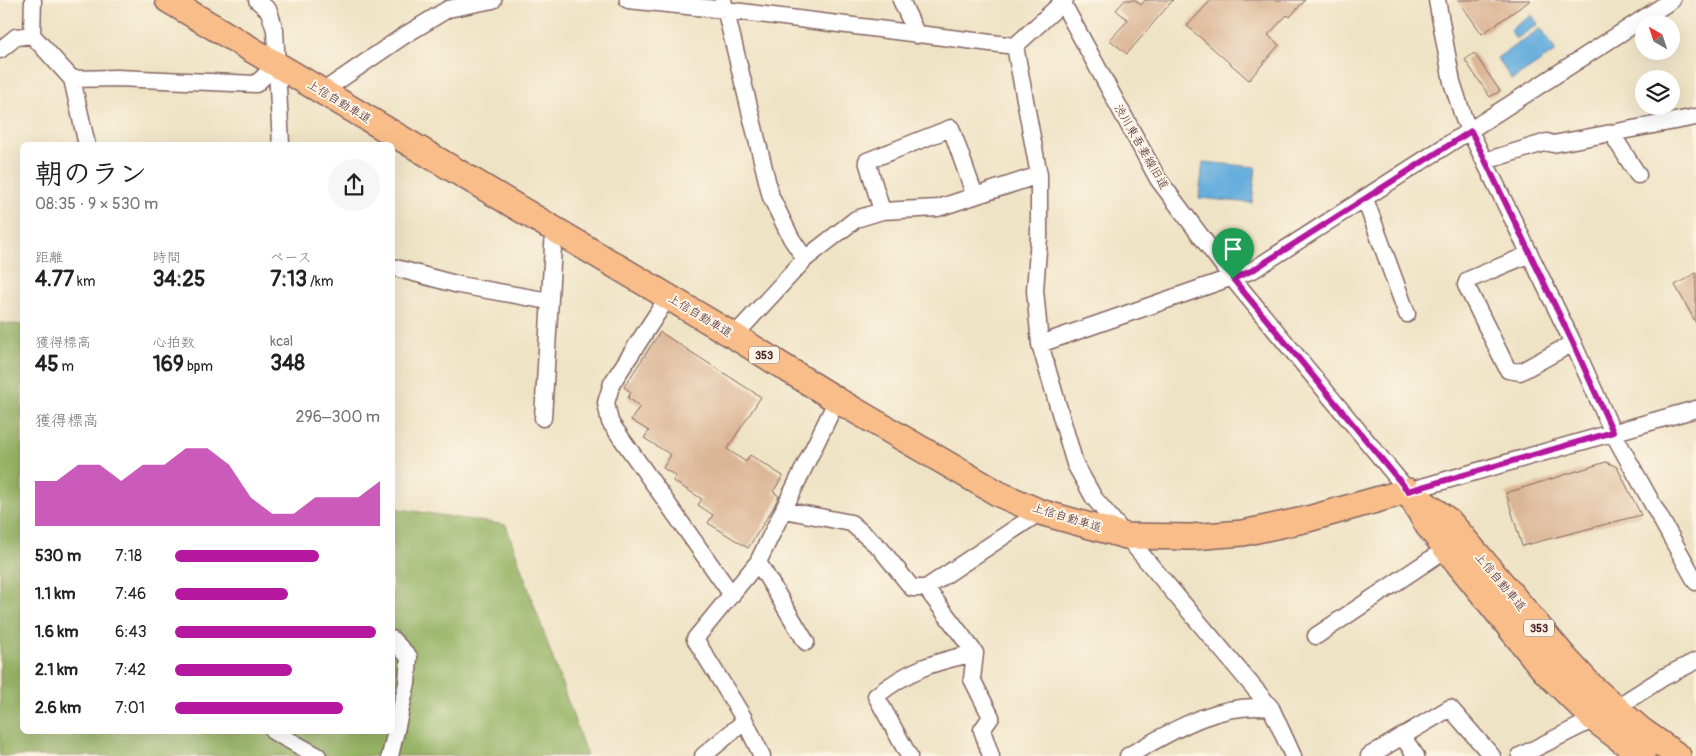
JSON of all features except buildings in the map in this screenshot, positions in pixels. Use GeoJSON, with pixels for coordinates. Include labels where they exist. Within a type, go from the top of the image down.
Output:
{"type":"FeatureCollection","features":[{"type":"Feature","properties":{"kind":"highway","name":"上信自動車道"},"geometry":{"type":"LineString","coordinates":[[168,0],[734,336],[837,400],[999,494],[1040,512],[1126,536],[1191,537],[1243,533],[1308,519],[1408,491]]}},
{"type":"Feature","properties":{"kind":"highway","name":"上信自動車道"},"geometry":{"type":"LineString","coordinates":[[1408,491],[1428,526],[1544,670],[1604,714],[1678,756]]}},
{"type":"Feature","properties":{"kind":"highway","name":"上信自動車道"},"geometry":{"type":"LineString","coordinates":[[1408,491],[1449,520],[1566,660],[1604,714],[1642,756]]}},
{"type":"Feature","properties":{"kind":"street"},"geometry":{"type":"LineString","coordinates":[[33,0],[32,35],[72,79],[86,142]]}},
{"type":"Feature","properties":{"kind":"street"},"geometry":{"type":"LineString","coordinates":[[257,0],[269,11],[276,30],[281,142]]}},
{"type":"Feature","properties":{"kind":"street"},"geometry":{"type":"LineString","coordinates":[[322,92],[402,37],[448,9],[493,0]]}},
{"type":"Feature","properties":{"kind":"street"},"geometry":{"type":"LineString","coordinates":[[628,0],[725,5],[917,35],[1015,46],[1063,1]]}},
{"type":"Feature","properties":{"kind":"street"},"geometry":{"type":"LineString","coordinates":[[901,0],[917,35]]}},
{"type":"Feature","properties":{"kind":"street"},"geometry":{"type":"LineString","coordinates":[[1436,0],[1458,104],[1573,343],[1613,432],[1696,582]]}},
{"type":"Feature","properties":{"kind":"street"},"geometry":{"type":"LineString","coordinates":[[1040,344],[1233,279],[1253,270],[1672,0]]}},
{"type":"Feature","properties":{"kind":"street","name":"渋川東吾妻線旧道"},"geometry":{"type":"LineString","coordinates":[[1063,1],[1158,179],[1233,279],[1408,491]]}},
{"type":"Feature","properties":{"kind":"street"},"geometry":{"type":"LineString","coordinates":[[725,5],[771,197],[791,238],[805,259]]}},
{"type":"Feature","properties":{"kind":"street"},"geometry":{"type":"LineString","coordinates":[[0,50],[16,37],[32,35]]}},
{"type":"Feature","properties":{"kind":"street"},"geometry":{"type":"LineString","coordinates":[[1015,46],[1039,175],[1039,236],[1035,290],[1040,344],[1075,464],[1094,498],[1271,708],[1294,756]]}},
{"type":"Feature","properties":{"kind":"street"},"geometry":{"type":"LineString","coordinates":[[72,79],[117,78],[256,84],[277,64]]}},
{"type":"Feature","properties":{"kind":"street"},"geometry":{"type":"LineString","coordinates":[[1486,161],[1547,142],[1553,144],[1615,134],[1696,117]]}},
{"type":"Feature","properties":{"kind":"street"},"geometry":{"type":"LineString","coordinates":[[882,211],[867,161],[951,128],[975,196]]}},
{"type":"Feature","properties":{"kind":"street"},"geometry":{"type":"LineString","coordinates":[[1615,134],[1617,142],[1638,174]]}},
{"type":"Feature","properties":{"kind":"street"},"geometry":{"type":"LineString","coordinates":[[734,336],[805,259],[856,219],[882,211],[938,208],[1039,175]]}},
{"type":"Feature","properties":{"kind":"street"},"geometry":{"type":"LineString","coordinates":[[1365,199],[1407,314]]}},
{"type":"Feature","properties":{"kind":"street"},"geometry":{"type":"LineString","coordinates":[[543,418],[554,229]]}},
{"type":"Feature","properties":{"kind":"street"},"geometry":{"type":"LineString","coordinates":[[1530,254],[1468,280],[1466,285],[1508,370],[1520,372],[1573,343]]}},
{"type":"Feature","properties":{"kind":"street"},"geometry":{"type":"LineString","coordinates":[[395,268],[459,285],[549,301]]}},
{"type":"Feature","properties":{"kind":"street"},"geometry":{"type":"LineString","coordinates":[[668,297],[612,383],[606,403],[610,422],[732,595]]}},
{"type":"Feature","properties":{"kind":"street"},"geometry":{"type":"LineString","coordinates":[[762,756],[746,721],[694,639],[758,562],[837,400]]}},
{"type":"Feature","properties":{"kind":"street"},"geometry":{"type":"LineString","coordinates":[[1408,491],[1696,409]]}},
{"type":"Feature","properties":{"kind":"street"},"geometry":{"type":"LineString","coordinates":[[784,510],[850,523],[880,548],[912,588],[926,588],[1040,512]]}},
{"type":"Feature","properties":{"kind":"street"},"geometry":{"type":"LineString","coordinates":[[1316,636],[1446,549]]}},
{"type":"Feature","properties":{"kind":"street"},"geometry":{"type":"LineString","coordinates":[[758,562],[806,642]]}},
{"type":"Feature","properties":{"kind":"street"},"geometry":{"type":"LineString","coordinates":[[926,588],[975,653],[972,679],[990,717],[982,730],[991,756]]}},
{"type":"Feature","properties":{"kind":"street"},"geometry":{"type":"LineString","coordinates":[[390,756],[407,683],[409,657],[395,642]]}},
{"type":"Feature","properties":{"kind":"street"},"geometry":{"type":"LineString","coordinates":[[909,756],[876,696],[898,678],[932,662],[975,653]]}},
{"type":"Feature","properties":{"kind":"street"},"geometry":{"type":"LineString","coordinates":[[1520,756],[1604,714],[1664,677],[1696,660]]}},
{"type":"Feature","properties":{"kind":"street"},"geometry":{"type":"LineString","coordinates":[[1128,756],[1188,722],[1250,705],[1271,708]]}},
{"type":"Feature","properties":{"kind":"street"},"geometry":{"type":"LineString","coordinates":[[1369,756],[1450,708],[1492,756]]}},
{"type":"Feature","properties":{"kind":"street"},"geometry":{"type":"LineString","coordinates":[[702,756],[746,721]]}},
{"type":"Feature","properties":{"kind":"street"},"geometry":{"type":"LineString","coordinates":[[278,734],[318,756]]}},
{"type":"Feature","properties":{"kind":"street"},"geometry":{"type":"LineString","coordinates":[[1402,736],[1416,756]]}},
{"type":"Feature","properties":{"kind":"green space"},"geometry":{"type":"Polygon","coordinates":[[[0,323],[20,325],[20,734],[395,734],[395,508],[506,525],[587,756],[0,756],[0,323]]]}},
{"type":"Feature","properties":{"kind":"water"},"geometry":{"type":"Polygon","coordinates":[[[1532,15],[1538,24],[1516,39],[1510,30],[1532,15]]]}},
{"type":"Feature","properties":{"kind":"water"},"geometry":{"type":"Polygon","coordinates":[[[1541,28],[1556,51],[1512,80],[1497,58],[1541,28]]]}},
{"type":"Feature","properties":{"kind":"water"},"geometry":{"type":"Polygon","coordinates":[[[1203,162],[1256,167],[1252,203],[1199,198],[1203,162]]]}},
{"type":"Feature","properties":{"kind":"route"},"geometry":{"type":"LineString","coordinates":[[1471,131],[1573,343],[1613,432],[1408,491],[1233,279],[1253,270],[1471,131]]}}]}
